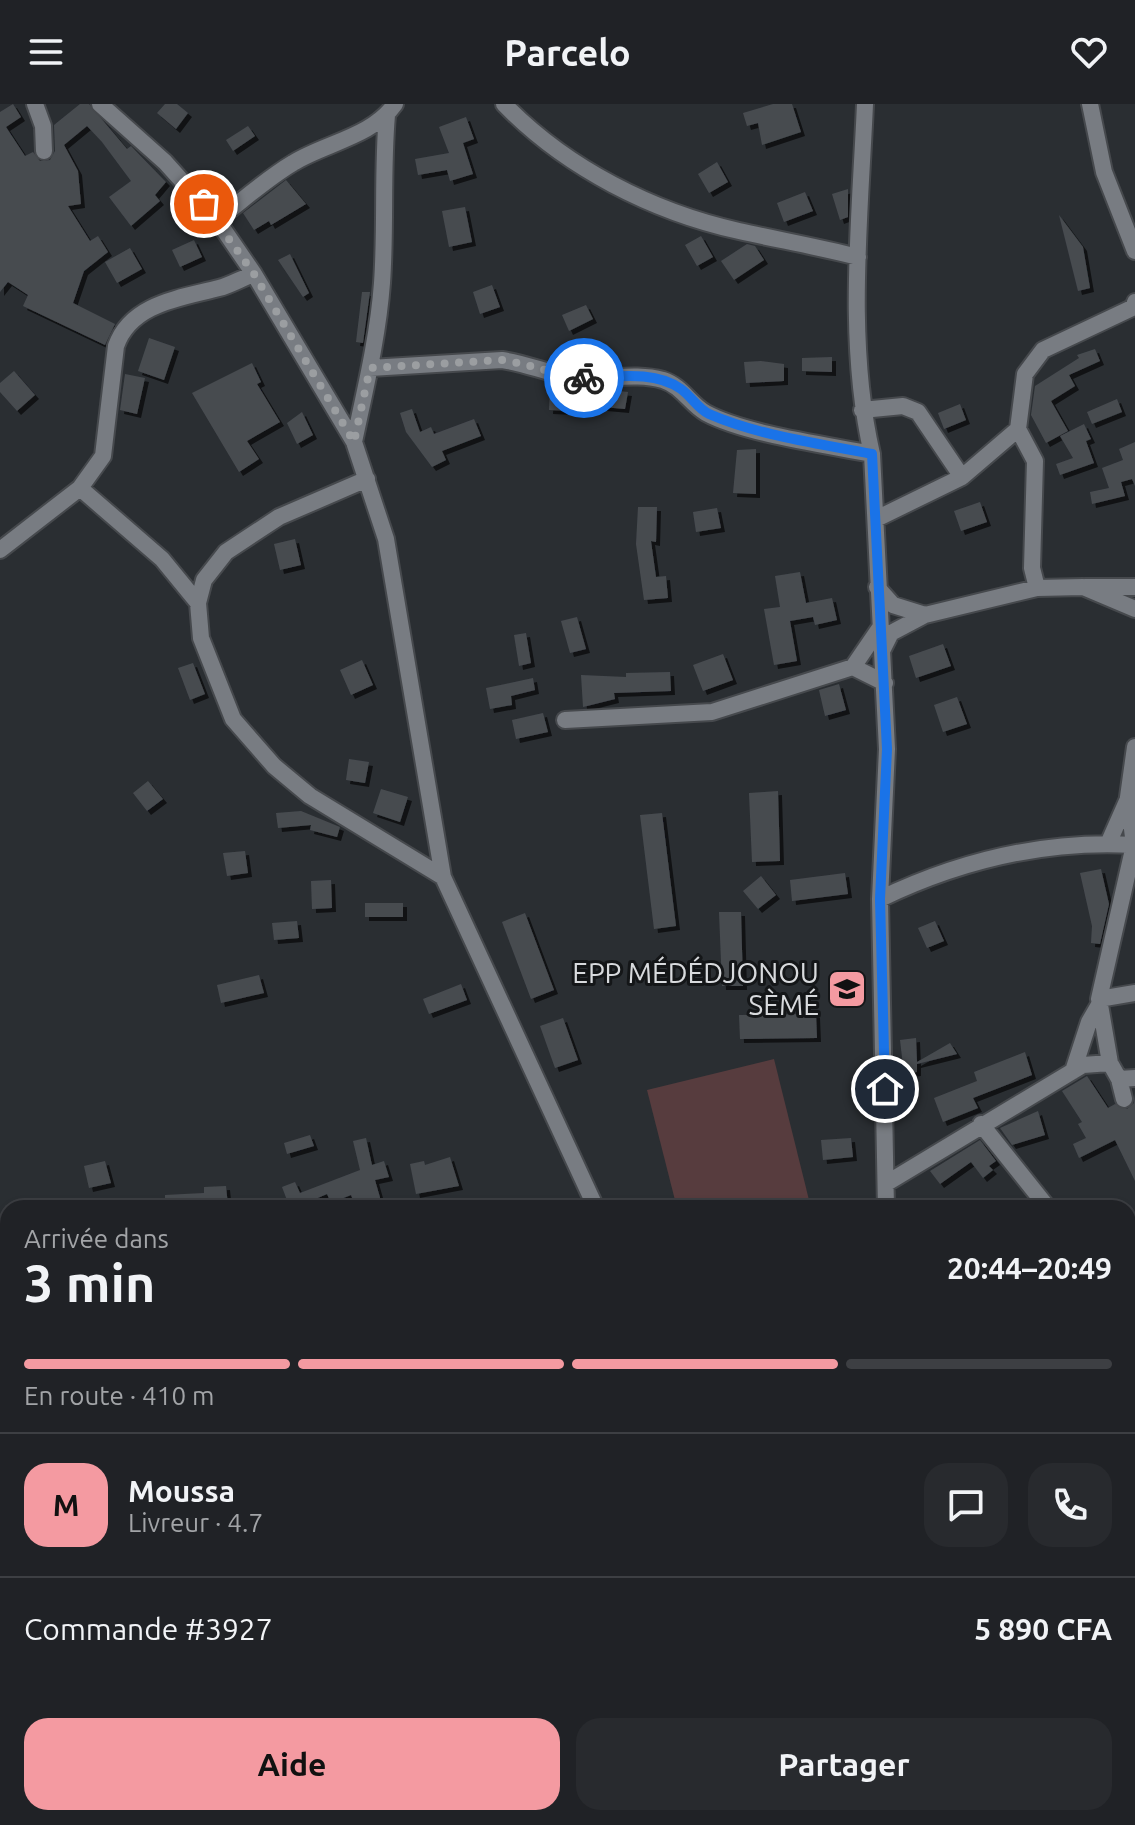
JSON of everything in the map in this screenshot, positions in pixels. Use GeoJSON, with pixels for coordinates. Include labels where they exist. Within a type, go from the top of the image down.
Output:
{"type":"FeatureCollection","features":[{"type":"Feature","properties":{"kind":"street"},"geometry":{"type":"LineString","coordinates":[[35,104],[43,126],[44,151]]}},
{"type":"Feature","properties":{"kind":"street"},"geometry":{"type":"LineString","coordinates":[[100,104],[165,162],[217,220],[254,274],[354,442],[386,539],[443,877],[592,1200]]}},
{"type":"Feature","properties":{"kind":"street"},"geometry":{"type":"LineString","coordinates":[[504,104],[560,153],[651,202],[738,231],[858,257]]}},
{"type":"Feature","properties":{"kind":"street"},"geometry":{"type":"LineString","coordinates":[[865,104],[858,257],[862,410],[872,454],[887,749],[880,899],[886,1200]]}},
{"type":"Feature","properties":{"kind":"street"},"geometry":{"type":"LineString","coordinates":[[1090,104],[1104,172],[1135,251]]}},
{"type":"Feature","properties":{"kind":"street"},"geometry":{"type":"LineString","coordinates":[[217,220],[289,165],[321,147],[367,129],[391,110]]}},
{"type":"Feature","properties":{"kind":"street"},"geometry":{"type":"LineString","coordinates":[[354,442],[370,368],[382,283],[382,169],[391,110]]}},
{"type":"Feature","properties":{"kind":"street"},"geometry":{"type":"LineString","coordinates":[[0,550],[80,488],[103,456],[110,388],[121,332],[132,319],[186,293],[221,288],[254,274]]}},
{"type":"Feature","properties":{"kind":"street"},"geometry":{"type":"LineString","coordinates":[[1037,588],[1032,568],[1035,461],[1018,429],[1029,365],[1043,350],[1135,306]]}},
{"type":"Feature","properties":{"kind":"street"},"geometry":{"type":"LineString","coordinates":[[370,368],[502,360],[573,377],[641,376],[666,381],[681,389],[705,412],[764,432],[872,454]]}},
{"type":"Feature","properties":{"kind":"street"},"geometry":{"type":"LineString","coordinates":[[862,410],[903,406],[918,412],[962,477]]}},
{"type":"Feature","properties":{"kind":"street"},"geometry":{"type":"LineString","coordinates":[[876,519],[962,477],[1018,429]]}},
{"type":"Feature","properties":{"kind":"street"},"geometry":{"type":"LineString","coordinates":[[367,479],[314,499],[249,535],[215,564],[204,580],[198,603],[201,638],[233,719],[254,745],[310,796],[443,877]]}},
{"type":"Feature","properties":{"kind":"street"},"geometry":{"type":"LineString","coordinates":[[80,488],[162,559],[198,603]]}},
{"type":"Feature","properties":{"kind":"street"},"geometry":{"type":"LineString","coordinates":[[877,587],[893,605],[925,615]]}},
{"type":"Feature","properties":{"kind":"street"},"geometry":{"type":"LineString","coordinates":[[1083,587],[1135,609]]}},
{"type":"Feature","properties":{"kind":"street"},"geometry":{"type":"LineString","coordinates":[[882,649],[891,633],[925,615],[1037,588],[1135,587]]}},
{"type":"Feature","properties":{"kind":"street"},"geometry":{"type":"LineString","coordinates":[[565,720],[712,712],[853,667],[869,648],[880,626]]}},
{"type":"Feature","properties":{"kind":"street"},"geometry":{"type":"LineString","coordinates":[[853,667],[885,683]]}},
{"type":"Feature","properties":{"kind":"street"},"geometry":{"type":"LineString","coordinates":[[1108,844],[1128,797],[1135,747]]}},
{"type":"Feature","properties":{"kind":"street"},"geometry":{"type":"LineString","coordinates":[[1073,1071],[1089,1022],[1100,1001],[1134,845],[1128,797]]}},
{"type":"Feature","properties":{"kind":"street"},"geometry":{"type":"LineString","coordinates":[[880,899],[967,863],[1059,846],[1134,845]]}},
{"type":"Feature","properties":{"kind":"street"},"geometry":{"type":"LineString","coordinates":[[1100,1001],[1135,993]]}},
{"type":"Feature","properties":{"kind":"street"},"geometry":{"type":"LineString","coordinates":[[1100,1001],[1110,1063],[1127,1078],[1124,1099]]}},
{"type":"Feature","properties":{"kind":"street"},"geometry":{"type":"LineString","coordinates":[[887,1183],[1083,1065],[1110,1063]]}},
{"type":"Feature","properties":{"kind":"street"},"geometry":{"type":"LineString","coordinates":[[981,1124],[1042,1200]]}},
{"type":"Feature","properties":{"kind":"shaded area"},"geometry":{"type":"Polygon","coordinates":[[[774,1059],[809,1200],[675,1200],[647,1090],[774,1059]]]}},
{"type":"Feature","properties":{"kind":"building"},"geometry":{"type":"Polygon","coordinates":[[[13,104],[21,117],[6,127],[25,156],[33,152],[40,161],[50,160],[55,151],[54,125],[80,104],[89,104],[127,149],[131,146],[166,182],[155,195],[160,201],[131,226],[109,197],[131,181],[102,142],[87,126],[64,145],[78,171],[81,204],[68,206],[90,241],[98,236],[108,252],[84,271],[73,303],[115,324],[105,345],[23,306],[28,295],[8,282],[0,292],[0,112],[13,104]]]}},
{"type":"Feature","properties":{"kind":"building"},"geometry":{"type":"Polygon","coordinates":[[[165,104],[177,104],[188,113],[176,129],[157,113],[165,104]]]}},
{"type":"Feature","properties":{"kind":"building"},"geometry":{"type":"Polygon","coordinates":[[[773,104],[792,104],[801,132],[762,145],[758,123],[747,126],[743,113],[773,104]]]}},
{"type":"Feature","properties":{"kind":"building"},"geometry":{"type":"Polygon","coordinates":[[[466,117],[474,139],[463,143],[473,174],[450,181],[447,170],[418,175],[415,159],[449,153],[439,127],[466,117]]]}},
{"type":"Feature","properties":{"kind":"building"},"geometry":{"type":"Polygon","coordinates":[[[248,126],[255,136],[233,151],[226,140],[248,126]]]}},
{"type":"Feature","properties":{"kind":"building"},"geometry":{"type":"Polygon","coordinates":[[[717,162],[728,182],[709,193],[698,174],[717,162]]]}},
{"type":"Feature","properties":{"kind":"building"},"geometry":{"type":"Polygon","coordinates":[[[286,180],[306,204],[271,225],[269,221],[254,230],[243,213],[286,180]]]}},
{"type":"Feature","properties":{"kind":"building"},"geometry":{"type":"Polygon","coordinates":[[[848,189],[848,217],[840,220],[832,194],[848,189]]]}},
{"type":"Feature","properties":{"kind":"building"},"geometry":{"type":"Polygon","coordinates":[[[805,192],[813,211],[784,222],[777,203],[805,192]]]}},
{"type":"Feature","properties":{"kind":"building"},"geometry":{"type":"Polygon","coordinates":[[[465,207],[472,242],[449,247],[442,211],[465,207]]]}},
{"type":"Feature","properties":{"kind":"building"},"geometry":{"type":"Polygon","coordinates":[[[1059,215],[1083,247],[1090,288],[1078,291],[1059,215]]]}},
{"type":"Feature","properties":{"kind":"building"},"geometry":{"type":"Polygon","coordinates":[[[701,236],[713,257],[697,266],[685,245],[701,236]]]}},
{"type":"Feature","properties":{"kind":"building"},"geometry":{"type":"Polygon","coordinates":[[[194,240],[202,257],[180,267],[172,250],[194,240]]]}},
{"type":"Feature","properties":{"kind":"building"},"geometry":{"type":"Polygon","coordinates":[[[747,244],[755,246],[764,260],[734,280],[721,261],[747,244]]]}},
{"type":"Feature","properties":{"kind":"building"},"geometry":{"type":"Polygon","coordinates":[[[130,248],[142,269],[117,283],[105,262],[130,248]]]}},
{"type":"Feature","properties":{"kind":"building"},"geometry":{"type":"Polygon","coordinates":[[[290,254],[309,293],[303,297],[278,260],[290,254]]]}},
{"type":"Feature","properties":{"kind":"building"},"geometry":{"type":"Polygon","coordinates":[[[492,285],[500,307],[480,314],[473,292],[492,285]]]}},
{"type":"Feature","properties":{"kind":"building"},"geometry":{"type":"Polygon","coordinates":[[[362,292],[370,292],[363,343],[356,342],[362,292]]]}},
{"type":"Feature","properties":{"kind":"building"},"geometry":{"type":"Polygon","coordinates":[[[586,305],[593,319],[569,331],[562,315],[586,305]]]}},
{"type":"Feature","properties":{"kind":"building"},"geometry":{"type":"Polygon","coordinates":[[[149,338],[175,347],[164,380],[138,371],[149,338]]]}},
{"type":"Feature","properties":{"kind":"building"},"geometry":{"type":"Polygon","coordinates":[[[1095,349],[1100,361],[1069,375],[1075,386],[1051,401],[1068,431],[1046,443],[1031,415],[1035,386],[1079,358],[1077,355],[1095,349]]]}},
{"type":"Feature","properties":{"kind":"building"},"geometry":{"type":"Polygon","coordinates":[[[832,357],[832,372],[802,371],[802,358],[832,357]]]}},
{"type":"Feature","properties":{"kind":"building"},"geometry":{"type":"Polygon","coordinates":[[[744,362],[784,364],[784,381],[746,383],[744,362]]]}},
{"type":"Feature","properties":{"kind":"building"},"geometry":{"type":"Polygon","coordinates":[[[252,363],[261,382],[257,384],[280,422],[247,441],[259,459],[239,472],[192,393],[252,363]]]}},
{"type":"Feature","properties":{"kind":"building"},"geometry":{"type":"Polygon","coordinates":[[[14,371],[35,395],[17,411],[0,392],[0,383],[14,371]]]}},
{"type":"Feature","properties":{"kind":"building"},"geometry":{"type":"Polygon","coordinates":[[[125,374],[145,378],[137,414],[120,410],[125,374]]]}},
{"type":"Feature","properties":{"kind":"building"},"geometry":{"type":"Polygon","coordinates":[[[550,384],[628,392],[625,409],[570,404],[570,411],[549,410],[550,384]]]}},
{"type":"Feature","properties":{"kind":"building"},"geometry":{"type":"Polygon","coordinates":[[[1117,399],[1122,412],[1092,424],[1087,412],[1117,399]]]}},
{"type":"Feature","properties":{"kind":"building"},"geometry":{"type":"Polygon","coordinates":[[[960,404],[966,420],[944,429],[938,413],[960,404]]]}},
{"type":"Feature","properties":{"kind":"building"},"geometry":{"type":"Polygon","coordinates":[[[412,409],[420,432],[431,427],[434,434],[474,419],[481,436],[442,451],[446,460],[432,467],[406,432],[400,413],[412,409]]]}},
{"type":"Feature","properties":{"kind":"building"},"geometry":{"type":"Polygon","coordinates":[[[302,412],[313,435],[297,444],[287,423],[302,412]]]}},
{"type":"Feature","properties":{"kind":"building"},"geometry":{"type":"Polygon","coordinates":[[[1084,424],[1091,439],[1086,441],[1094,463],[1060,475],[1056,464],[1073,458],[1060,436],[1084,424]]]}},
{"type":"Feature","properties":{"kind":"building"},"geometry":{"type":"Polygon","coordinates":[[[1135,442],[1135,486],[1132,479],[1121,482],[1125,496],[1092,504],[1090,492],[1109,488],[1102,468],[1123,460],[1119,449],[1135,442]]]}},
{"type":"Feature","properties":{"kind":"building"},"geometry":{"type":"Polygon","coordinates":[[[756,449],[756,494],[733,493],[737,450],[756,449]]]}},
{"type":"Feature","properties":{"kind":"building"},"geometry":{"type":"Polygon","coordinates":[[[980,502],[987,522],[961,531],[954,511],[980,502]]]}},
{"type":"Feature","properties":{"kind":"building"},"geometry":{"type":"Polygon","coordinates":[[[638,507],[657,507],[656,542],[651,541],[656,577],[666,576],[668,598],[644,600],[636,544],[638,507]]]}},
{"type":"Feature","properties":{"kind":"building"},"geometry":{"type":"Polygon","coordinates":[[[717,508],[721,528],[696,532],[693,512],[717,508]]]}},
{"type":"Feature","properties":{"kind":"building"},"geometry":{"type":"Polygon","coordinates":[[[295,539],[301,565],[280,570],[274,544],[295,539]]]}},
{"type":"Feature","properties":{"kind":"building"},"geometry":{"type":"Polygon","coordinates":[[[800,572],[806,603],[832,598],[837,620],[815,625],[813,617],[790,621],[797,661],[774,665],[764,609],[780,607],[775,576],[800,572]]]}},
{"type":"Feature","properties":{"kind":"building"},"geometry":{"type":"Polygon","coordinates":[[[577,617],[586,649],[570,653],[561,621],[577,617]]]}},
{"type":"Feature","properties":{"kind":"building"},"geometry":{"type":"Polygon","coordinates":[[[526,633],[531,663],[519,666],[514,635],[526,633]]]}},
{"type":"Feature","properties":{"kind":"building"},"geometry":{"type":"Polygon","coordinates":[[[943,644],[951,666],[916,678],[909,656],[943,644]]]}},
{"type":"Feature","properties":{"kind":"building"},"geometry":{"type":"Polygon","coordinates":[[[723,654],[733,680],[703,691],[693,665],[723,654]]]}},
{"type":"Feature","properties":{"kind":"building"},"geometry":{"type":"Polygon","coordinates":[[[362,660],[373,685],[351,695],[340,670],[362,660]]]}},
{"type":"Feature","properties":{"kind":"building"},"geometry":{"type":"Polygon","coordinates":[[[193,663],[205,694],[190,700],[178,668],[193,663]]]}},
{"type":"Feature","properties":{"kind":"building"},"geometry":{"type":"Polygon","coordinates":[[[670,672],[671,691],[614,693],[615,699],[583,707],[581,675],[626,677],[626,673],[670,672]]]}},
{"type":"Feature","properties":{"kind":"building"},"geometry":{"type":"Polygon","coordinates":[[[533,678],[535,690],[511,696],[512,705],[490,709],[486,688],[533,678]]]}},
{"type":"Feature","properties":{"kind":"building"},"geometry":{"type":"Polygon","coordinates":[[[839,684],[846,710],[825,716],[819,690],[839,684]]]}},
{"type":"Feature","properties":{"kind":"building"},"geometry":{"type":"Polygon","coordinates":[[[957,697],[967,724],[943,732],[934,705],[957,697]]]}},
{"type":"Feature","properties":{"kind":"building"},"geometry":{"type":"Polygon","coordinates":[[[543,713],[548,732],[516,739],[512,720],[543,713]]]}},
{"type":"Feature","properties":{"kind":"building"},"geometry":{"type":"Polygon","coordinates":[[[349,759],[369,762],[365,783],[346,780],[349,759]]]}},
{"type":"Feature","properties":{"kind":"building"},"geometry":{"type":"Polygon","coordinates":[[[148,781],[163,799],[147,811],[133,793],[148,781]]]}},
{"type":"Feature","properties":{"kind":"building"},"geometry":{"type":"Polygon","coordinates":[[[381,789],[408,797],[400,822],[373,813],[381,789]]]}},
{"type":"Feature","properties":{"kind":"building"},"geometry":{"type":"Polygon","coordinates":[[[778,791],[780,861],[752,862],[749,793],[778,791]]]}},
{"type":"Feature","properties":{"kind":"building"},"geometry":{"type":"Polygon","coordinates":[[[301,811],[340,827],[337,837],[310,830],[311,825],[278,828],[276,813],[301,811]]]}},
{"type":"Feature","properties":{"kind":"building"},"geometry":{"type":"Polygon","coordinates":[[[662,813],[676,926],[654,929],[640,815],[662,813]]]}},
{"type":"Feature","properties":{"kind":"building"},"geometry":{"type":"Polygon","coordinates":[[[245,851],[248,873],[227,876],[223,853],[245,851]]]}},
{"type":"Feature","properties":{"kind":"building"},"geometry":{"type":"Polygon","coordinates":[[[1101,869],[1109,904],[1100,944],[1091,943],[1092,926],[1080,873],[1101,869]]]}},
{"type":"Feature","properties":{"kind":"building"},"geometry":{"type":"Polygon","coordinates":[[[845,873],[848,894],[792,901],[790,880],[845,873]]]}},
{"type":"Feature","properties":{"kind":"building"},"geometry":{"type":"Polygon","coordinates":[[[761,876],[776,895],[758,909],[743,891],[761,876]]]}},
{"type":"Feature","properties":{"kind":"building"},"geometry":{"type":"Polygon","coordinates":[[[331,880],[332,908],[312,909],[311,881],[331,880]]]}},
{"type":"Feature","properties":{"kind":"building"},"geometry":{"type":"Polygon","coordinates":[[[365,903],[403,903],[403,917],[365,917],[365,903]]]}},
{"type":"Feature","properties":{"kind":"building"},"geometry":{"type":"Polygon","coordinates":[[[719,912],[741,912],[743,986],[722,986],[719,912]]]}},
{"type":"Feature","properties":{"kind":"building"},"geometry":{"type":"Polygon","coordinates":[[[525,913],[554,990],[531,999],[502,922],[525,913]]]}},
{"type":"Feature","properties":{"kind":"building"},"geometry":{"type":"Polygon","coordinates":[[[297,921],[299,938],[274,940],[272,923],[297,921]]]}},
{"type":"Feature","properties":{"kind":"building"},"geometry":{"type":"Polygon","coordinates":[[[935,921],[944,941],[927,948],[918,928],[935,921]]]}},
{"type":"Feature","properties":{"kind":"building"},"geometry":{"type":"Polygon","coordinates":[[[259,975],[264,993],[221,1003],[217,985],[259,975]]]}},
{"type":"Feature","properties":{"kind":"building"},"geometry":{"type":"Polygon","coordinates":[[[461,984],[467,1000],[429,1014],[423,999],[461,984]]]}},
{"type":"Feature","properties":{"kind":"building"},"geometry":{"type":"Polygon","coordinates":[[[816,1014],[817,1038],[740,1039],[739,1015],[816,1014]]]}},
{"type":"Feature","properties":{"kind":"building"},"geometry":{"type":"Polygon","coordinates":[[[563,1018],[578,1060],[555,1068],[540,1026],[563,1018]]]}},
{"type":"Feature","properties":{"kind":"building"},"geometry":{"type":"Polygon","coordinates":[[[916,1038],[917,1062],[950,1043],[957,1054],[917,1064],[917,1072],[904,1074],[900,1040],[916,1038]]]}},
{"type":"Feature","properties":{"kind":"building"},"geometry":{"type":"Polygon","coordinates":[[[1025,1052],[1032,1075],[973,1098],[978,1108],[943,1122],[934,1098],[977,1081],[974,1072],[1025,1052]]]}},
{"type":"Feature","properties":{"kind":"building"},"geometry":{"type":"Polygon","coordinates":[[[1087,1076],[1108,1108],[1115,1104],[1127,1109],[1134,1103],[1135,1093],[1135,1181],[1115,1140],[1079,1158],[1073,1144],[1086,1138],[1078,1124],[1082,1122],[1062,1091],[1087,1076]]]}},
{"type":"Feature","properties":{"kind":"building"},"geometry":{"type":"Polygon","coordinates":[[[1038,1111],[1045,1135],[1012,1145],[1000,1128],[1038,1111]]]}},
{"type":"Feature","properties":{"kind":"building"},"geometry":{"type":"Polygon","coordinates":[[[310,1135],[314,1146],[287,1154],[284,1143],[310,1135]]]}},
{"type":"Feature","properties":{"kind":"building"},"geometry":{"type":"Polygon","coordinates":[[[366,1138],[372,1165],[384,1161],[389,1177],[375,1180],[381,1200],[353,1200],[351,1195],[330,1200],[327,1194],[313,1200],[287,1200],[282,1187],[295,1182],[300,1193],[360,1170],[353,1141],[366,1138]]]}},
{"type":"Feature","properties":{"kind":"building"},"geometry":{"type":"Polygon","coordinates":[[[851,1138],[853,1157],[823,1160],[821,1140],[851,1138]]]}},
{"type":"Feature","properties":{"kind":"building"},"geometry":{"type":"Polygon","coordinates":[[[980,1140],[996,1161],[989,1166],[993,1170],[983,1178],[971,1162],[940,1184],[930,1171],[980,1140]]]}},
{"type":"Feature","properties":{"kind":"building"},"geometry":{"type":"Polygon","coordinates":[[[450,1157],[459,1186],[416,1194],[410,1164],[424,1161],[425,1165],[450,1157]]]}},
{"type":"Feature","properties":{"kind":"building"},"geometry":{"type":"Polygon","coordinates":[[[105,1161],[111,1183],[89,1188],[84,1166],[105,1161]]]}},
{"type":"Feature","properties":{"kind":"building"},"geometry":{"type":"Polygon","coordinates":[[[226,1186],[227,1200],[165,1200],[165,1195],[204,1193],[204,1187],[226,1186]]]}},
{"type":"Feature","properties":{"kind":"way so far"},"geometry":{"type":"LineString","coordinates":[[204,204],[254,274],[354,442],[370,368],[396,369],[502,360],[522,363],[550,374],[584,378]]}},
{"type":"Feature","properties":{"kind":"place","name":"EPP MÉDÉDJONOU SÈMÉ"},"geometry":{"type":"Point","coordinates":[847,989]}},
{"type":"Feature","properties":{"kind":"route"},"geometry":{"type":"LineString","coordinates":[[584,378],[641,376],[666,381],[681,389],[705,412],[764,432],[872,454],[887,749],[880,899],[885,1089]]}}]}
